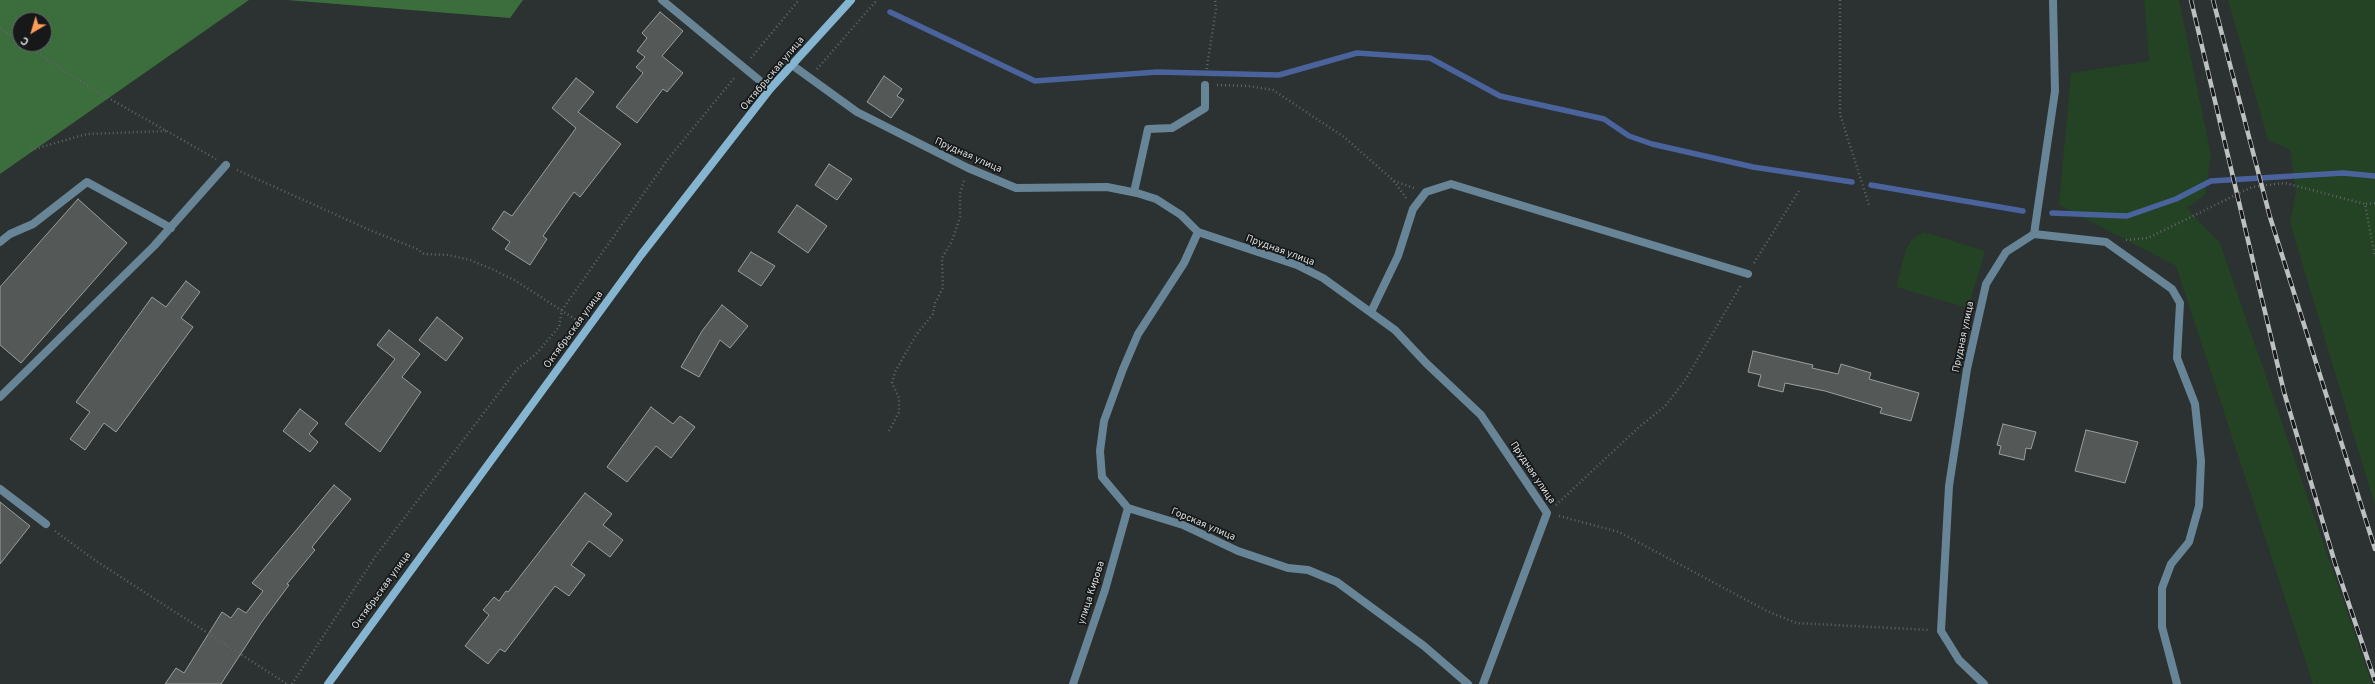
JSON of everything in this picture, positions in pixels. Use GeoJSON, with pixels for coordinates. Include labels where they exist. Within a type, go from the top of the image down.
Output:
{"type":"FeatureCollection","features":[{"type":"Feature","properties":{"kind":"main road","name":"Октябрьская улица"},"geometry":{"type":"LineString","coordinates":[[328,684],[589,328],[641,254],[770,89],[851,0]]}},
{"type":"Feature","properties":{"kind":"street"},"geometry":{"type":"LineString","coordinates":[[662,0],[770,89]]}},
{"type":"Feature","properties":{"kind":"street"},"geometry":{"type":"LineString","coordinates":[[2053,0],[2054,91],[2034,234],[2106,242],[2172,289],[2180,303],[2177,358],[2194,404],[2201,461],[2199,506],[2189,542],[2172,564],[2162,588],[2162,627],[2176,684]]}},
{"type":"Feature","properties":{"kind":"street","name":"Прудная улица"},"geometry":{"type":"LineString","coordinates":[[792,65],[857,112],[968,168],[1016,188],[1083,186],[1108,187],[1134,192],[1156,199],[1169,206],[1198,232],[1297,265],[1323,278],[1395,330],[1426,364],[1481,415],[1547,513],[1483,684]]}},
{"type":"Feature","properties":{"kind":"street"},"geometry":{"type":"LineString","coordinates":[[1134,192],[1148,129],[1172,128],[1205,108],[1204,85]]}},
{"type":"Feature","properties":{"kind":"street"},"geometry":{"type":"LineString","coordinates":[[0,397],[171,228],[226,165]]}},
{"type":"Feature","properties":{"kind":"street"},"geometry":{"type":"LineString","coordinates":[[0,242],[10,234],[33,224],[87,182],[171,228]]}},
{"type":"Feature","properties":{"kind":"street"},"geometry":{"type":"LineString","coordinates":[[1371,312],[1398,256],[1414,209],[1426,192],[1451,184],[1748,274]]}},
{"type":"Feature","properties":{"kind":"street"},"geometry":{"type":"LineString","coordinates":[[1128,508],[1102,477],[1100,451],[1104,421],[1122,369],[1138,334],[1184,263],[1198,232]]}},
{"type":"Feature","properties":{"kind":"street","name":"Прудная улица"},"geometry":{"type":"LineString","coordinates":[[1941,631],[1949,486],[1967,369],[1986,284],[2006,252],[2034,234]]}},
{"type":"Feature","properties":{"kind":"street"},"geometry":{"type":"LineString","coordinates":[[0,489],[46,524]]}},
{"type":"Feature","properties":{"kind":"street","name":"улица Кирова"},"geometry":{"type":"LineString","coordinates":[[1073,684],[1105,590],[1128,508]]}},
{"type":"Feature","properties":{"kind":"street","name":"Горская улица"},"geometry":{"type":"LineString","coordinates":[[1128,508],[1183,525],[1238,551],[1288,568],[1308,570],[1337,582],[1424,646],[1468,684]]}},
{"type":"Feature","properties":{"kind":"street"},"geometry":{"type":"LineString","coordinates":[[1941,631],[1959,660],[1984,684]]}},
{"type":"Feature","properties":{"kind":"path"},"geometry":{"type":"LineString","coordinates":[[750,60],[799,0]]}},
{"type":"Feature","properties":{"kind":"path"},"geometry":{"type":"LineString","coordinates":[[810,77],[877,0]]}},
{"type":"Feature","properties":{"kind":"path"},"geometry":{"type":"LineString","coordinates":[[1208,60],[1216,9],[1215,0]]}},
{"type":"Feature","properties":{"kind":"path"},"geometry":{"type":"LineString","coordinates":[[1840,0],[1840,114],[1869,205]]}},
{"type":"Feature","properties":{"kind":"path"},"geometry":{"type":"LineString","coordinates":[[0,28],[12,36]]}},
{"type":"Feature","properties":{"kind":"path"},"geometry":{"type":"LineString","coordinates":[[35,52],[96,91],[226,165],[372,231],[417,249],[424,254],[448,255],[470,260],[494,270],[516,281],[589,328]]}},
{"type":"Feature","properties":{"kind":"path"},"geometry":{"type":"LineString","coordinates":[[292,684],[394,531],[517,369],[536,354],[559,327],[562,310],[668,160],[736,76]]}},
{"type":"Feature","properties":{"kind":"path"},"geometry":{"type":"LineString","coordinates":[[1204,85],[1248,86],[1273,90],[1344,137],[1394,180],[1414,209]]}},
{"type":"Feature","properties":{"kind":"path"},"geometry":{"type":"LineString","coordinates":[[31,150],[87,134],[168,131]]}},
{"type":"Feature","properties":{"kind":"path"},"geometry":{"type":"LineString","coordinates":[[889,431],[899,412],[899,398],[892,383],[895,372],[916,335],[933,314],[935,303],[943,288],[942,258],[952,242],[960,217],[960,194],[968,168]]}},
{"type":"Feature","properties":{"kind":"path"},"geometry":{"type":"LineString","coordinates":[[1394,180],[1426,192]]}},
{"type":"Feature","properties":{"kind":"path"},"geometry":{"type":"LineString","coordinates":[[2106,242],[2148,238],[2252,187],[2285,183],[2365,204],[2375,203]]}},
{"type":"Feature","properties":{"kind":"path"},"geometry":{"type":"LineString","coordinates":[[1547,513],[1638,428],[1665,406],[1684,382],[1800,189]]}},
{"type":"Feature","properties":{"kind":"path"},"geometry":{"type":"LineString","coordinates":[[2365,204],[2375,257]]}},
{"type":"Feature","properties":{"kind":"path"},"geometry":{"type":"LineString","coordinates":[[1547,513],[1619,532],[1767,611],[1796,623],[1847,624],[1941,631]]}},
{"type":"Feature","properties":{"kind":"path"},"geometry":{"type":"LineString","coordinates":[[46,524],[96,561],[287,684]]}},
{"type":"Feature","properties":{"kind":"green space"},"geometry":{"type":"Polygon","coordinates":[[[0,0],[249,0],[0,174],[0,0]]]}},
{"type":"Feature","properties":{"kind":"green space"},"geometry":{"type":"Polygon","coordinates":[[[287,0],[523,0],[510,18],[287,0]]]}},
{"type":"Feature","properties":{"kind":"green space"},"geometry":{"type":"Polygon","coordinates":[[[2144,0],[2179,0],[2211,155],[2205,195],[2187,208],[2220,243],[2372,684],[2313,684],[2176,266],[2059,205],[2071,73],[2149,61],[2144,0]]]}},
{"type":"Feature","properties":{"kind":"green space"},"geometry":{"type":"Polygon","coordinates":[[[2228,0],[2375,0],[2375,506],[2290,223],[2296,192],[2290,150],[2268,140],[2228,0]]]}},
{"type":"Feature","properties":{"kind":"green space"},"geometry":{"type":"Polygon","coordinates":[[[1924,232],[1985,251],[1968,308],[1896,287],[1906,249],[1913,238],[1924,232]]]}},
{"type":"Feature","properties":{"kind":"building"},"geometry":{"type":"Polygon","coordinates":[[[660,12],[683,31],[662,56],[683,73],[667,92],[663,89],[637,123],[616,107],[643,73],[636,67],[645,57],[637,51],[647,38],[642,33],[660,12]]]}},
{"type":"Feature","properties":{"kind":"building"},"geometry":{"type":"Polygon","coordinates":[[[884,76],[902,89],[897,96],[904,100],[891,118],[867,102],[884,76]]]}},
{"type":"Feature","properties":{"kind":"building"},"geometry":{"type":"Polygon","coordinates":[[[576,78],[594,92],[578,112],[621,144],[580,197],[574,192],[543,236],[547,239],[530,265],[505,249],[510,242],[492,229],[504,211],[512,216],[576,128],[552,108],[576,78]]]}},
{"type":"Feature","properties":{"kind":"building"},"geometry":{"type":"Polygon","coordinates":[[[829,164],[852,179],[837,200],[815,185],[829,164]]]}},
{"type":"Feature","properties":{"kind":"building"},"geometry":{"type":"Polygon","coordinates":[[[78,199],[127,243],[21,363],[0,345],[0,287],[78,199]]]}},
{"type":"Feature","properties":{"kind":"building"},"geometry":{"type":"Polygon","coordinates":[[[797,205],[827,226],[808,253],[778,232],[797,205]]]}},
{"type":"Feature","properties":{"kind":"building"},"geometry":{"type":"Polygon","coordinates":[[[751,252],[775,266],[761,286],[738,271],[751,252]]]}},
{"type":"Feature","properties":{"kind":"building"},"geometry":{"type":"Polygon","coordinates":[[[186,281],[200,292],[181,318],[193,327],[116,432],[104,423],[85,450],[70,439],[90,412],[76,402],[152,297],[166,307],[186,281]]]}},
{"type":"Feature","properties":{"kind":"building"},"geometry":{"type":"Polygon","coordinates":[[[722,305],[748,326],[730,348],[720,340],[699,377],[681,367],[702,331],[722,305]]]}},
{"type":"Feature","properties":{"kind":"building"},"geometry":{"type":"Polygon","coordinates":[[[437,317],[463,338],[446,361],[419,340],[437,317]]]}},
{"type":"Feature","properties":{"kind":"building"},"geometry":{"type":"Polygon","coordinates":[[[389,330],[420,354],[402,377],[421,392],[380,452],[345,424],[395,359],[377,345],[389,330]]]}},
{"type":"Feature","properties":{"kind":"building"},"geometry":{"type":"Polygon","coordinates":[[[1753,351],[1813,365],[1812,368],[1838,374],[1841,364],[1871,373],[1869,379],[1919,393],[1911,421],[1880,413],[1882,408],[1825,391],[1785,383],[1783,392],[1758,386],[1761,375],[1748,372],[1753,351]]]}},
{"type":"Feature","properties":{"kind":"building"},"geometry":{"type":"Polygon","coordinates":[[[651,407],[673,424],[680,416],[695,427],[671,458],[656,446],[627,482],[607,467],[651,407]]]}},
{"type":"Feature","properties":{"kind":"building"},"geometry":{"type":"Polygon","coordinates":[[[300,409],[318,423],[309,434],[318,442],[310,452],[283,431],[300,409]]]}},
{"type":"Feature","properties":{"kind":"building"},"geometry":{"type":"Polygon","coordinates":[[[2003,424],[2036,432],[2031,449],[2026,448],[2024,460],[1999,454],[2001,446],[1997,445],[2003,424]]]}},
{"type":"Feature","properties":{"kind":"building"},"geometry":{"type":"Polygon","coordinates":[[[2086,430],[2138,442],[2125,483],[2075,471],[2086,430]]]}},
{"type":"Feature","properties":{"kind":"building"},"geometry":{"type":"Polygon","coordinates":[[[334,485],[351,499],[312,547],[315,550],[287,584],[289,585],[261,623],[221,684],[165,684],[176,668],[184,673],[222,612],[231,618],[238,608],[246,613],[263,591],[252,583],[334,485]]]}},
{"type":"Feature","properties":{"kind":"building"},"geometry":{"type":"Polygon","coordinates":[[[585,493],[612,514],[603,525],[623,540],[610,557],[589,541],[571,565],[585,575],[569,596],[555,586],[505,652],[500,649],[488,664],[465,646],[489,615],[483,610],[494,597],[499,601],[506,591],[508,592],[585,493]]]}},
{"type":"Feature","properties":{"kind":"building"},"geometry":{"type":"Polygon","coordinates":[[[0,502],[30,526],[0,564],[0,502]]]}},
{"type":"Feature","properties":{"kind":"waterway"},"geometry":{"type":"LineString","coordinates":[[890,12],[1035,81],[1157,72],[1279,75],[1357,53],[1430,58],[1500,96],[1604,119],[1629,136],[1652,144],[1753,167],[1852,182]]}},
{"type":"Feature","properties":{"kind":"waterway"},"geometry":{"type":"LineString","coordinates":[[2052,213],[2127,216],[2176,199],[2211,181],[2343,173],[2375,176]]}},
{"type":"Feature","properties":{"kind":"waterway"},"geometry":{"type":"LineString","coordinates":[[1871,185],[2023,211]]}},
{"type":"Feature","properties":{"kind":"railway"},"geometry":{"type":"LineString","coordinates":[[2191,0],[2284,392],[2335,563],[2375,681]]}},
{"type":"Feature","properties":{"kind":"railway"},"geometry":{"type":"LineString","coordinates":[[2213,0],[2270,217],[2375,549]]}}]}
